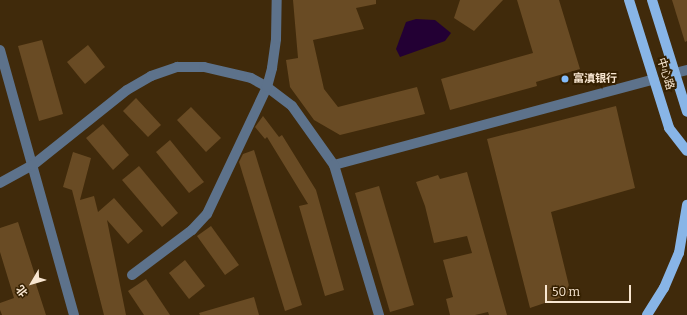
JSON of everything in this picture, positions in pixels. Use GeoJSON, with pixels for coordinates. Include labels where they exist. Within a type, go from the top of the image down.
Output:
{"type":"FeatureCollection","features":[{"type":"Feature","properties":{"kind":"main road","name":"中心路"},"geometry":{"type":"LineString","coordinates":[[629,0],[669,128],[687,151]]}},
{"type":"Feature","properties":{"kind":"main road","name":"中心路"},"geometry":{"type":"LineString","coordinates":[[652,0],[687,112]]}},
{"type":"Feature","properties":{"kind":"main road"},"geometry":{"type":"LineString","coordinates":[[647,315],[664,288],[679,253],[687,205]]}},
{"type":"Feature","properties":{"kind":"street"},"geometry":{"type":"LineString","coordinates":[[132,275],[192,230],[207,214],[267,87],[272,68],[277,0]]}},
{"type":"Feature","properties":{"kind":"street"},"geometry":{"type":"LineString","coordinates":[[0,50],[74,315]]}},
{"type":"Feature","properties":{"kind":"street"},"geometry":{"type":"LineString","coordinates":[[0,183],[33,165],[127,90],[151,76],[177,68],[204,67],[244,76],[267,87],[292,106],[334,164],[379,315]]}},
{"type":"Feature","properties":{"kind":"street"},"geometry":{"type":"LineString","coordinates":[[675,73],[687,70]]}},
{"type":"Feature","properties":{"kind":"street"},"geometry":{"type":"LineString","coordinates":[[334,164],[654,79]]}},
{"type":"Feature","properties":{"kind":"shaded area"},"geometry":{"type":"Polygon","coordinates":[[[416,19],[435,20],[451,33],[445,41],[400,57],[396,49],[406,22],[416,19]]]}},
{"type":"Feature","properties":{"kind":"building"},"geometry":{"type":"Polygon","coordinates":[[[293,0],[376,0],[376,4],[356,8],[364,29],[313,40],[324,89],[338,107],[417,87],[425,114],[340,135],[314,120],[290,87],[286,60],[298,58],[293,0]]]}},
{"type":"Feature","properties":{"kind":"building"},"geometry":{"type":"Polygon","coordinates":[[[460,0],[503,0],[474,31],[454,18],[460,0]]]}},
{"type":"Feature","properties":{"kind":"building"},"geometry":{"type":"Polygon","coordinates":[[[517,0],[559,0],[580,69],[536,82],[537,86],[450,110],[441,79],[533,53],[517,0]]]}},
{"type":"Feature","properties":{"kind":"building"},"geometry":{"type":"Polygon","coordinates":[[[672,0],[687,0],[687,41],[685,42],[672,0]]]}},
{"type":"Feature","properties":{"kind":"building"},"geometry":{"type":"Polygon","coordinates":[[[42,40],[63,114],[39,121],[18,46],[42,40]]]}},
{"type":"Feature","properties":{"kind":"building"},"geometry":{"type":"Polygon","coordinates":[[[88,45],[105,67],[85,84],[67,62],[88,45]]]}},
{"type":"Feature","properties":{"kind":"building"},"geometry":{"type":"Polygon","coordinates":[[[136,98],[161,125],[148,137],[123,111],[136,98]]]}},
{"type":"Feature","properties":{"kind":"building"},"geometry":{"type":"Polygon","coordinates":[[[616,106],[635,188],[551,212],[571,294],[530,308],[487,139],[616,106]]]}},
{"type":"Feature","properties":{"kind":"building"},"geometry":{"type":"Polygon","coordinates":[[[191,107],[221,138],[206,152],[177,120],[191,107]]]}},
{"type":"Feature","properties":{"kind":"building"},"geometry":{"type":"Polygon","coordinates":[[[263,116],[279,137],[282,135],[316,190],[344,290],[325,296],[299,206],[308,204],[267,137],[265,139],[255,127],[263,116]]]}},
{"type":"Feature","properties":{"kind":"building"},"geometry":{"type":"Polygon","coordinates":[[[103,124],[129,155],[113,170],[86,138],[103,124]]]}},
{"type":"Feature","properties":{"kind":"building"},"geometry":{"type":"Polygon","coordinates":[[[170,140],[204,182],[189,193],[156,152],[170,140]]]}},
{"type":"Feature","properties":{"kind":"building"},"geometry":{"type":"Polygon","coordinates":[[[254,150],[302,305],[285,311],[239,162],[243,154],[254,150]]]}},
{"type":"Feature","properties":{"kind":"building"},"geometry":{"type":"Polygon","coordinates":[[[73,152],[91,158],[80,200],[94,196],[98,212],[114,198],[143,231],[128,244],[107,220],[126,315],[104,315],[72,190],[63,187],[73,152]]]}},
{"type":"Feature","properties":{"kind":"building"},"geometry":{"type":"Polygon","coordinates":[[[139,166],[178,213],[162,227],[122,180],[139,166]]]}},
{"type":"Feature","properties":{"kind":"building"},"geometry":{"type":"Polygon","coordinates":[[[467,172],[507,315],[489,315],[488,312],[475,315],[450,315],[446,299],[453,297],[443,260],[472,253],[467,236],[434,243],[425,206],[416,182],[438,175],[440,179],[467,172]]]}},
{"type":"Feature","properties":{"kind":"building"},"geometry":{"type":"Polygon","coordinates":[[[379,186],[414,305],[390,312],[355,193],[379,186]]]}},
{"type":"Feature","properties":{"kind":"building"},"geometry":{"type":"Polygon","coordinates":[[[18,222],[46,315],[2,315],[0,310],[0,303],[14,298],[0,252],[0,228],[18,222]]]}},
{"type":"Feature","properties":{"kind":"building"},"geometry":{"type":"Polygon","coordinates":[[[211,226],[239,265],[225,275],[197,236],[211,226]]]}},
{"type":"Feature","properties":{"kind":"building"},"geometry":{"type":"Polygon","coordinates":[[[185,260],[205,286],[189,299],[169,273],[185,260]]]}},
{"type":"Feature","properties":{"kind":"building"},"geometry":{"type":"Polygon","coordinates":[[[146,279],[170,315],[144,315],[128,291],[146,279]]]}},
{"type":"Feature","properties":{"kind":"building"},"geometry":{"type":"Polygon","coordinates":[[[254,297],[259,315],[200,315],[199,313],[254,297]]]}},
{"type":"Feature","properties":{"kind":"place","name":"富滇银行"},"geometry":{"type":"Point","coordinates":[565,79]}}]}
